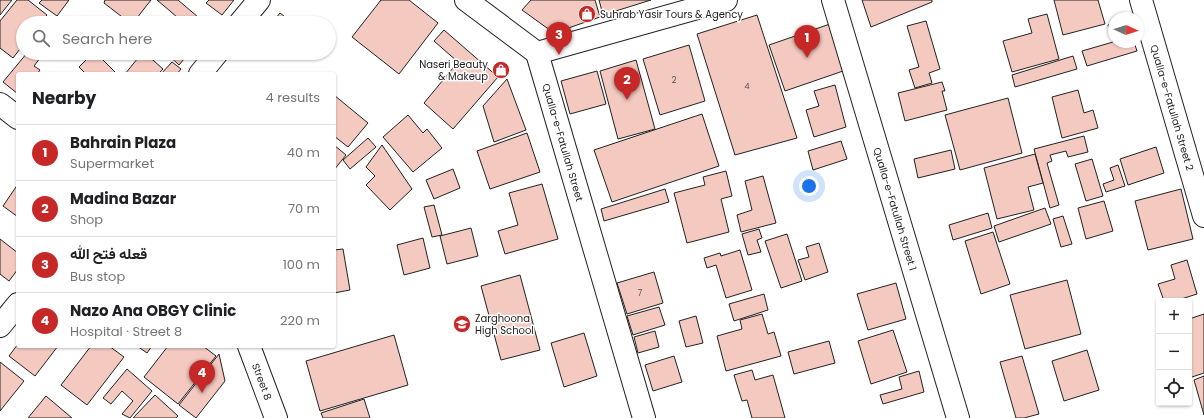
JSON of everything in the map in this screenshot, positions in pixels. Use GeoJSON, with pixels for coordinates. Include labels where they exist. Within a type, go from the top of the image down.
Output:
{"type":"FeatureCollection","features":[{"type":"Feature","properties":{"kind":"street"},"geometry":{"type":"LineString","coordinates":[[245,16],[258,0]]}},
{"type":"Feature","properties":{"kind":"street"},"geometry":{"type":"LineString","coordinates":[[466,0],[537,53],[726,0]]}},
{"type":"Feature","properties":{"kind":"street","name":"Qualla-e-Fatullah Street 1"},"geometry":{"type":"LineString","coordinates":[[833,0],[958,418]]}},
{"type":"Feature","properties":{"kind":"street","name":"Qualla-e-Fatullah Street 2"},"geometry":{"type":"LineString","coordinates":[[1142,0],[1204,216]]}},
{"type":"Feature","properties":{"kind":"street","name":"Qualla-e-Fatullah Street"},"geometry":{"type":"LineString","coordinates":[[537,53],[644,418]]}},
{"type":"Feature","properties":{"kind":"street"},"geometry":{"type":"LineString","coordinates":[[202,72],[211,60]]}},
{"type":"Feature","properties":{"kind":"street"},"geometry":{"type":"LineString","coordinates":[[0,104],[16,116]]}},
{"type":"Feature","properties":{"kind":"street"},"geometry":{"type":"LineString","coordinates":[[0,326],[16,306]]}},
{"type":"Feature","properties":{"kind":"street","name":"Street 8"},"geometry":{"type":"LineString","coordinates":[[250,348],[276,418]]}},
{"type":"Feature","properties":{"kind":"building"},"geometry":{"type":"Polygon","coordinates":[[[0,0],[12,0],[0,15],[0,0]]]}},
{"type":"Feature","properties":{"kind":"building"},"geometry":{"type":"Polygon","coordinates":[[[17,0],[28,0],[47,15],[16,16],[16,54],[13,58],[0,48],[0,21],[17,0]]]}},
{"type":"Feature","properties":{"kind":"building"},"geometry":{"type":"Polygon","coordinates":[[[42,0],[69,0],[57,16],[39,3],[42,0]]]}},
{"type":"Feature","properties":{"kind":"building"},"geometry":{"type":"Polygon","coordinates":[[[105,0],[151,0],[138,16],[121,16],[104,3],[105,0]]]}},
{"type":"Feature","properties":{"kind":"building"},"geometry":{"type":"Polygon","coordinates":[[[157,0],[178,0],[197,16],[176,16],[157,0]]]}},
{"type":"Feature","properties":{"kind":"building"},"geometry":{"type":"Polygon","coordinates":[[[209,0],[234,0],[222,15],[206,3],[209,0]]]}},
{"type":"Feature","properties":{"kind":"building"},"geometry":{"type":"Polygon","coordinates":[[[381,0],[409,0],[438,23],[399,74],[352,37],[381,0]]]}},
{"type":"Feature","properties":{"kind":"building"},"geometry":{"type":"Polygon","coordinates":[[[531,0],[595,0],[600,17],[557,32],[547,28],[522,10],[531,0]]]}},
{"type":"Feature","properties":{"kind":"building"},"geometry":{"type":"Polygon","coordinates":[[[599,0],[651,0],[603,15],[599,0]]]}},
{"type":"Feature","properties":{"kind":"building"},"geometry":{"type":"Polygon","coordinates":[[[862,0],[932,0],[932,2],[871,27],[862,0]]]}},
{"type":"Feature","properties":{"kind":"building"},"geometry":{"type":"Polygon","coordinates":[[[1054,0],[1098,0],[1105,24],[1063,35],[1054,0]]]}},
{"type":"Feature","properties":{"kind":"building"},"geometry":{"type":"Polygon","coordinates":[[[1047,14],[1059,59],[1012,72],[1003,41],[1032,33],[1028,19],[1047,14]]]}},
{"type":"Feature","properties":{"kind":"building"},"geometry":{"type":"Polygon","coordinates":[[[757,15],[797,138],[735,155],[697,34],[757,15]]]}},
{"type":"Feature","properties":{"kind":"building"},"geometry":{"type":"Polygon","coordinates":[[[926,21],[940,69],[929,73],[932,83],[915,88],[909,70],[919,67],[907,26],[926,21]]]}},
{"type":"Feature","properties":{"kind":"building"},"geometry":{"type":"Polygon","coordinates":[[[830,24],[846,70],[785,91],[769,45],[830,24]]]}},
{"type":"Feature","properties":{"kind":"building"},"geometry":{"type":"Polygon","coordinates":[[[444,30],[498,77],[453,129],[424,103],[458,62],[434,41],[444,30]]]}},
{"type":"Feature","properties":{"kind":"building"},"geometry":{"type":"Polygon","coordinates":[[[1108,43],[1108,48],[1136,48],[1137,51],[1087,66],[1082,51],[1108,43]]]}},
{"type":"Feature","properties":{"kind":"building"},"geometry":{"type":"Polygon","coordinates":[[[689,45],[705,101],[660,115],[643,59],[689,45]]]}},
{"type":"Feature","properties":{"kind":"building"},"geometry":{"type":"Polygon","coordinates":[[[1073,56],[1077,69],[1015,87],[1012,75],[1073,56]]]}},
{"type":"Feature","properties":{"kind":"building"},"geometry":{"type":"Polygon","coordinates":[[[21,60],[39,60],[34,66],[40,70],[38,72],[16,72],[16,92],[3,82],[21,60]]]}},
{"type":"Feature","properties":{"kind":"building"},"geometry":{"type":"Polygon","coordinates":[[[86,60],[103,60],[115,72],[84,72],[79,67],[86,60]]]}},
{"type":"Feature","properties":{"kind":"building"},"geometry":{"type":"Polygon","coordinates":[[[136,60],[153,60],[163,69],[160,72],[127,72],[136,60]]]}},
{"type":"Feature","properties":{"kind":"building"},"geometry":{"type":"Polygon","coordinates":[[[174,60],[183,60],[179,65],[174,60]]]}},
{"type":"Feature","properties":{"kind":"building"},"geometry":{"type":"Polygon","coordinates":[[[636,60],[655,129],[618,139],[600,71],[636,60]]]}},
{"type":"Feature","properties":{"kind":"building"},"geometry":{"type":"Polygon","coordinates":[[[172,62],[181,69],[179,72],[163,72],[172,62]]]}},
{"type":"Feature","properties":{"kind":"building"},"geometry":{"type":"Polygon","coordinates":[[[597,71],[606,104],[570,114],[561,81],[597,71]]]}},
{"type":"Feature","properties":{"kind":"building"},"geometry":{"type":"Polygon","coordinates":[[[507,79],[526,130],[494,142],[483,106],[507,79]]]}},
{"type":"Feature","properties":{"kind":"building"},"geometry":{"type":"Polygon","coordinates":[[[942,82],[945,91],[942,91],[947,110],[905,121],[898,93],[942,82]]]}},
{"type":"Feature","properties":{"kind":"building"},"geometry":{"type":"Polygon","coordinates":[[[835,85],[846,127],[814,137],[806,110],[819,106],[814,91],[835,85]]]}},
{"type":"Feature","properties":{"kind":"building"},"geometry":{"type":"Polygon","coordinates":[[[1078,90],[1084,113],[1093,110],[1098,128],[1062,138],[1052,97],[1078,90]]]}},
{"type":"Feature","properties":{"kind":"building"},"geometry":{"type":"Polygon","coordinates":[[[336,97],[368,123],[348,147],[336,138],[336,97]]]}},
{"type":"Feature","properties":{"kind":"building"},"geometry":{"type":"Polygon","coordinates":[[[1008,98],[1022,153],[960,170],[945,115],[1008,98]]]}},
{"type":"Feature","properties":{"kind":"building"},"geometry":{"type":"Polygon","coordinates":[[[702,114],[719,166],[612,202],[594,150],[702,114]]]}},
{"type":"Feature","properties":{"kind":"building"},"geometry":{"type":"Polygon","coordinates":[[[408,115],[423,133],[427,129],[442,148],[413,172],[383,137],[408,115]]]}},
{"type":"Feature","properties":{"kind":"building"},"geometry":{"type":"Polygon","coordinates":[[[527,133],[540,172],[490,189],[477,151],[527,133]]]}},
{"type":"Feature","properties":{"kind":"building"},"geometry":{"type":"Polygon","coordinates":[[[1084,136],[1088,152],[1068,157],[1066,151],[1050,155],[1052,161],[1047,163],[1059,205],[1050,208],[1034,149],[1084,136]]]}},
{"type":"Feature","properties":{"kind":"building"},"geometry":{"type":"Polygon","coordinates":[[[368,138],[376,147],[350,169],[343,160],[368,138]]]}},
{"type":"Feature","properties":{"kind":"building"},"geometry":{"type":"Polygon","coordinates":[[[841,141],[847,159],[813,170],[808,151],[841,141]]]}},
{"type":"Feature","properties":{"kind":"building"},"geometry":{"type":"Polygon","coordinates":[[[382,145],[412,189],[390,210],[366,185],[375,176],[366,167],[382,145]]]}},
{"type":"Feature","properties":{"kind":"building"},"geometry":{"type":"Polygon","coordinates":[[[336,147],[346,155],[336,168],[336,147]]]}},
{"type":"Feature","properties":{"kind":"building"},"geometry":{"type":"Polygon","coordinates":[[[1156,147],[1164,173],[1128,185],[1120,159],[1156,147]]]}},
{"type":"Feature","properties":{"kind":"building"},"geometry":{"type":"Polygon","coordinates":[[[951,150],[955,169],[918,178],[914,159],[951,150]]]}},
{"type":"Feature","properties":{"kind":"building"},"geometry":{"type":"Polygon","coordinates":[[[1035,154],[1043,183],[1028,187],[1034,210],[997,219],[984,168],[1035,154]]]}},
{"type":"Feature","properties":{"kind":"building"},"geometry":{"type":"Polygon","coordinates":[[[1092,159],[1103,196],[1086,201],[1075,164],[1092,159]]]}},
{"type":"Feature","properties":{"kind":"building"},"geometry":{"type":"Polygon","coordinates":[[[1118,165],[1125,186],[1106,192],[1103,184],[1114,180],[1110,168],[1118,165]]]}},
{"type":"Feature","properties":{"kind":"building"},"geometry":{"type":"Polygon","coordinates":[[[453,169],[460,188],[434,199],[426,180],[453,169]]]}},
{"type":"Feature","properties":{"kind":"building"},"geometry":{"type":"Polygon","coordinates":[[[726,171],[732,196],[721,199],[729,232],[687,243],[674,193],[705,185],[703,177],[726,171]]]}},
{"type":"Feature","properties":{"kind":"building"},"geometry":{"type":"Polygon","coordinates":[[[763,176],[776,223],[741,232],[737,215],[752,210],[745,181],[763,176]]]}},
{"type":"Feature","properties":{"kind":"building"},"geometry":{"type":"Polygon","coordinates":[[[542,184],[558,239],[505,254],[498,231],[518,225],[509,193],[542,184]]]}},
{"type":"Feature","properties":{"kind":"building"},"geometry":{"type":"Polygon","coordinates":[[[16,187],[16,216],[3,206],[16,187]]]}},
{"type":"Feature","properties":{"kind":"building"},"geometry":{"type":"Polygon","coordinates":[[[665,189],[669,202],[604,221],[601,209],[665,189]]]}},
{"type":"Feature","properties":{"kind":"building"},"geometry":{"type":"Polygon","coordinates":[[[1181,189],[1193,239],[1148,250],[1135,201],[1181,189]]]}},
{"type":"Feature","properties":{"kind":"building"},"geometry":{"type":"Polygon","coordinates":[[[1104,201],[1113,231],[1086,239],[1078,208],[1104,201]]]}},
{"type":"Feature","properties":{"kind":"building"},"geometry":{"type":"Polygon","coordinates":[[[434,205],[442,235],[432,237],[424,207],[434,205]]]}},
{"type":"Feature","properties":{"kind":"building"},"geometry":{"type":"Polygon","coordinates":[[[1045,208],[1051,224],[999,242],[994,226],[1045,208]]]}},
{"type":"Feature","properties":{"kind":"building"},"geometry":{"type":"Polygon","coordinates":[[[988,213],[992,228],[953,240],[949,225],[988,213]]]}},
{"type":"Feature","properties":{"kind":"building"},"geometry":{"type":"Polygon","coordinates":[[[1063,216],[1072,244],[1061,247],[1053,219],[1063,216]]]}},
{"type":"Feature","properties":{"kind":"building"},"geometry":{"type":"Polygon","coordinates":[[[471,228],[478,256],[447,264],[440,236],[471,228]]]}},
{"type":"Feature","properties":{"kind":"building"},"geometry":{"type":"Polygon","coordinates":[[[759,229],[762,238],[757,240],[761,252],[748,255],[742,234],[759,229]]]}},
{"type":"Feature","properties":{"kind":"building"},"geometry":{"type":"Polygon","coordinates":[[[993,232],[1010,284],[981,294],[965,241],[993,232]]]}},
{"type":"Feature","properties":{"kind":"building"},"geometry":{"type":"Polygon","coordinates":[[[787,234],[802,281],[781,288],[765,241],[787,234]]]}},
{"type":"Feature","properties":{"kind":"building"},"geometry":{"type":"Polygon","coordinates":[[[423,238],[430,268],[404,275],[397,245],[423,238]]]}},
{"type":"Feature","properties":{"kind":"building"},"geometry":{"type":"Polygon","coordinates":[[[0,239],[16,251],[16,272],[9,281],[0,274],[0,239]]]}},
{"type":"Feature","properties":{"kind":"building"},"geometry":{"type":"Polygon","coordinates":[[[819,243],[828,272],[805,280],[798,260],[809,257],[806,247],[819,243]]]}},
{"type":"Feature","properties":{"kind":"building"},"geometry":{"type":"Polygon","coordinates":[[[343,249],[350,290],[336,293],[336,250],[343,249]]]}},
{"type":"Feature","properties":{"kind":"building"},"geometry":{"type":"Polygon","coordinates":[[[740,250],[752,290],[726,298],[716,265],[707,268],[704,258],[720,253],[721,256],[740,250]]]}},
{"type":"Feature","properties":{"kind":"building"},"geometry":{"type":"Polygon","coordinates":[[[1187,260],[1197,294],[1184,298],[1163,298],[1158,284],[1175,279],[1171,265],[1187,260]]]}},
{"type":"Feature","properties":{"kind":"building"},"geometry":{"type":"Polygon","coordinates":[[[654,272],[663,303],[627,314],[617,283],[654,272]]]}},
{"type":"Feature","properties":{"kind":"building"},"geometry":{"type":"Polygon","coordinates":[[[520,275],[540,350],[501,360],[481,286],[520,275]]]}},
{"type":"Feature","properties":{"kind":"building"},"geometry":{"type":"Polygon","coordinates":[[[1067,280],[1081,334],[1025,349],[1010,295],[1067,280]]]}},
{"type":"Feature","properties":{"kind":"building"},"geometry":{"type":"Polygon","coordinates":[[[896,283],[906,319],[868,330],[857,294],[896,283]]]}},
{"type":"Feature","properties":{"kind":"building"},"geometry":{"type":"Polygon","coordinates":[[[764,294],[768,310],[734,321],[729,304],[764,294]]]}},
{"type":"Feature","properties":{"kind":"building"},"geometry":{"type":"Polygon","coordinates":[[[659,307],[665,325],[633,335],[627,316],[659,307]]]}},
{"type":"Feature","properties":{"kind":"building"},"geometry":{"type":"Polygon","coordinates":[[[762,314],[768,334],[774,332],[781,356],[726,371],[717,336],[742,329],[740,320],[762,314]]]}},
{"type":"Feature","properties":{"kind":"building"},"geometry":{"type":"Polygon","coordinates":[[[1204,314],[1204,373],[1192,377],[1192,334],[1192,318],[1204,314]]]}},
{"type":"Feature","properties":{"kind":"building"},"geometry":{"type":"Polygon","coordinates":[[[696,316],[703,343],[686,347],[679,321],[696,316]]]}},
{"type":"Feature","properties":{"kind":"building"},"geometry":{"type":"Polygon","coordinates":[[[893,330],[907,372],[871,384],[858,341],[893,330]]]}},
{"type":"Feature","properties":{"kind":"building"},"geometry":{"type":"Polygon","coordinates":[[[655,331],[659,347],[638,353],[634,337],[655,331]]]}},
{"type":"Feature","properties":{"kind":"building"},"geometry":{"type":"Polygon","coordinates":[[[584,333],[597,376],[564,387],[551,343],[584,333]]]}},
{"type":"Feature","properties":{"kind":"building"},"geometry":{"type":"Polygon","coordinates":[[[394,335],[408,385],[320,411],[306,361],[394,335]]]}},
{"type":"Feature","properties":{"kind":"building"},"geometry":{"type":"Polygon","coordinates":[[[829,341],[835,363],[794,374],[788,352],[829,341]]]}},
{"type":"Feature","properties":{"kind":"building"},"geometry":{"type":"Polygon","coordinates":[[[16,347],[16,348],[56,348],[35,376],[9,356],[16,347]]]}},
{"type":"Feature","properties":{"kind":"building"},"geometry":{"type":"Polygon","coordinates":[[[89,348],[112,348],[124,357],[87,405],[61,385],[89,348]]]}},
{"type":"Feature","properties":{"kind":"building"},"geometry":{"type":"Polygon","coordinates":[[[140,348],[151,348],[147,353],[140,348]]]}},
{"type":"Feature","properties":{"kind":"building"},"geometry":{"type":"Polygon","coordinates":[[[166,348],[206,348],[216,356],[178,404],[144,377],[166,348]]]}},
{"type":"Feature","properties":{"kind":"building"},"geometry":{"type":"Polygon","coordinates":[[[1087,350],[1099,390],[1064,401],[1052,361],[1087,350]]]}},
{"type":"Feature","properties":{"kind":"building"},"geometry":{"type":"Polygon","coordinates":[[[219,354],[225,381],[196,418],[179,405],[219,354]]]}},
{"type":"Feature","properties":{"kind":"building"},"geometry":{"type":"Polygon","coordinates":[[[674,356],[682,382],[653,391],[645,365],[674,356]]]}},
{"type":"Feature","properties":{"kind":"building"},"geometry":{"type":"Polygon","coordinates":[[[1022,356],[1039,414],[1024,418],[1016,418],[1000,362],[1022,356]]]}},
{"type":"Feature","properties":{"kind":"building"},"geometry":{"type":"Polygon","coordinates":[[[0,362],[24,381],[0,411],[0,362]]]}},
{"type":"Feature","properties":{"kind":"building"},"geometry":{"type":"Polygon","coordinates":[[[127,369],[152,391],[130,418],[122,414],[133,401],[122,391],[111,404],[103,398],[127,369]]]}},
{"type":"Feature","properties":{"kind":"building"},"geometry":{"type":"Polygon","coordinates":[[[752,370],[755,380],[773,375],[785,418],[752,418],[747,400],[742,401],[734,375],[752,370]]]}},
{"type":"Feature","properties":{"kind":"building"},"geometry":{"type":"Polygon","coordinates":[[[919,371],[924,392],[883,404],[880,395],[902,389],[899,377],[919,371]]]}},
{"type":"Feature","properties":{"kind":"building"},"geometry":{"type":"Polygon","coordinates":[[[1204,376],[1204,415],[1194,380],[1204,376]]]}},
{"type":"Feature","properties":{"kind":"building"},"geometry":{"type":"Polygon","coordinates":[[[155,395],[178,416],[176,418],[133,418],[155,395]]]}},
{"type":"Feature","properties":{"kind":"building"},"geometry":{"type":"Polygon","coordinates":[[[46,396],[72,418],[28,418],[46,396]]]}},
{"type":"Feature","properties":{"kind":"building"},"geometry":{"type":"Polygon","coordinates":[[[364,399],[370,418],[323,418],[321,413],[364,399]]]}},
{"type":"Feature","properties":{"kind":"place","name":"Suhrab Yasir Tours & Agency"},"geometry":{"type":"Point","coordinates":[587,14]}},
{"type":"Feature","properties":{"kind":"place","name":"قعله فتح الله"},"geometry":{"type":"Point","coordinates":[559,55]}},
{"type":"Feature","properties":{"kind":"place","name":"Bahrain Plaza"},"geometry":{"type":"Point","coordinates":[807,58]}},
{"type":"Feature","properties":{"kind":"place","name":"Naseri Beauty & Makeup"},"geometry":{"type":"Point","coordinates":[501,70]}},
{"type":"Feature","properties":{"kind":"place","name":"Madina Bazar"},"geometry":{"type":"Point","coordinates":[627,100]}},
{"type":"Feature","properties":{"kind":"place","name":"Zarghoona High School"},"geometry":{"type":"Point","coordinates":[462,324]}},
{"type":"Feature","properties":{"kind":"place","name":"Nazo Ana OBGY Clinic"},"geometry":{"type":"Point","coordinates":[202,393]}}]}
